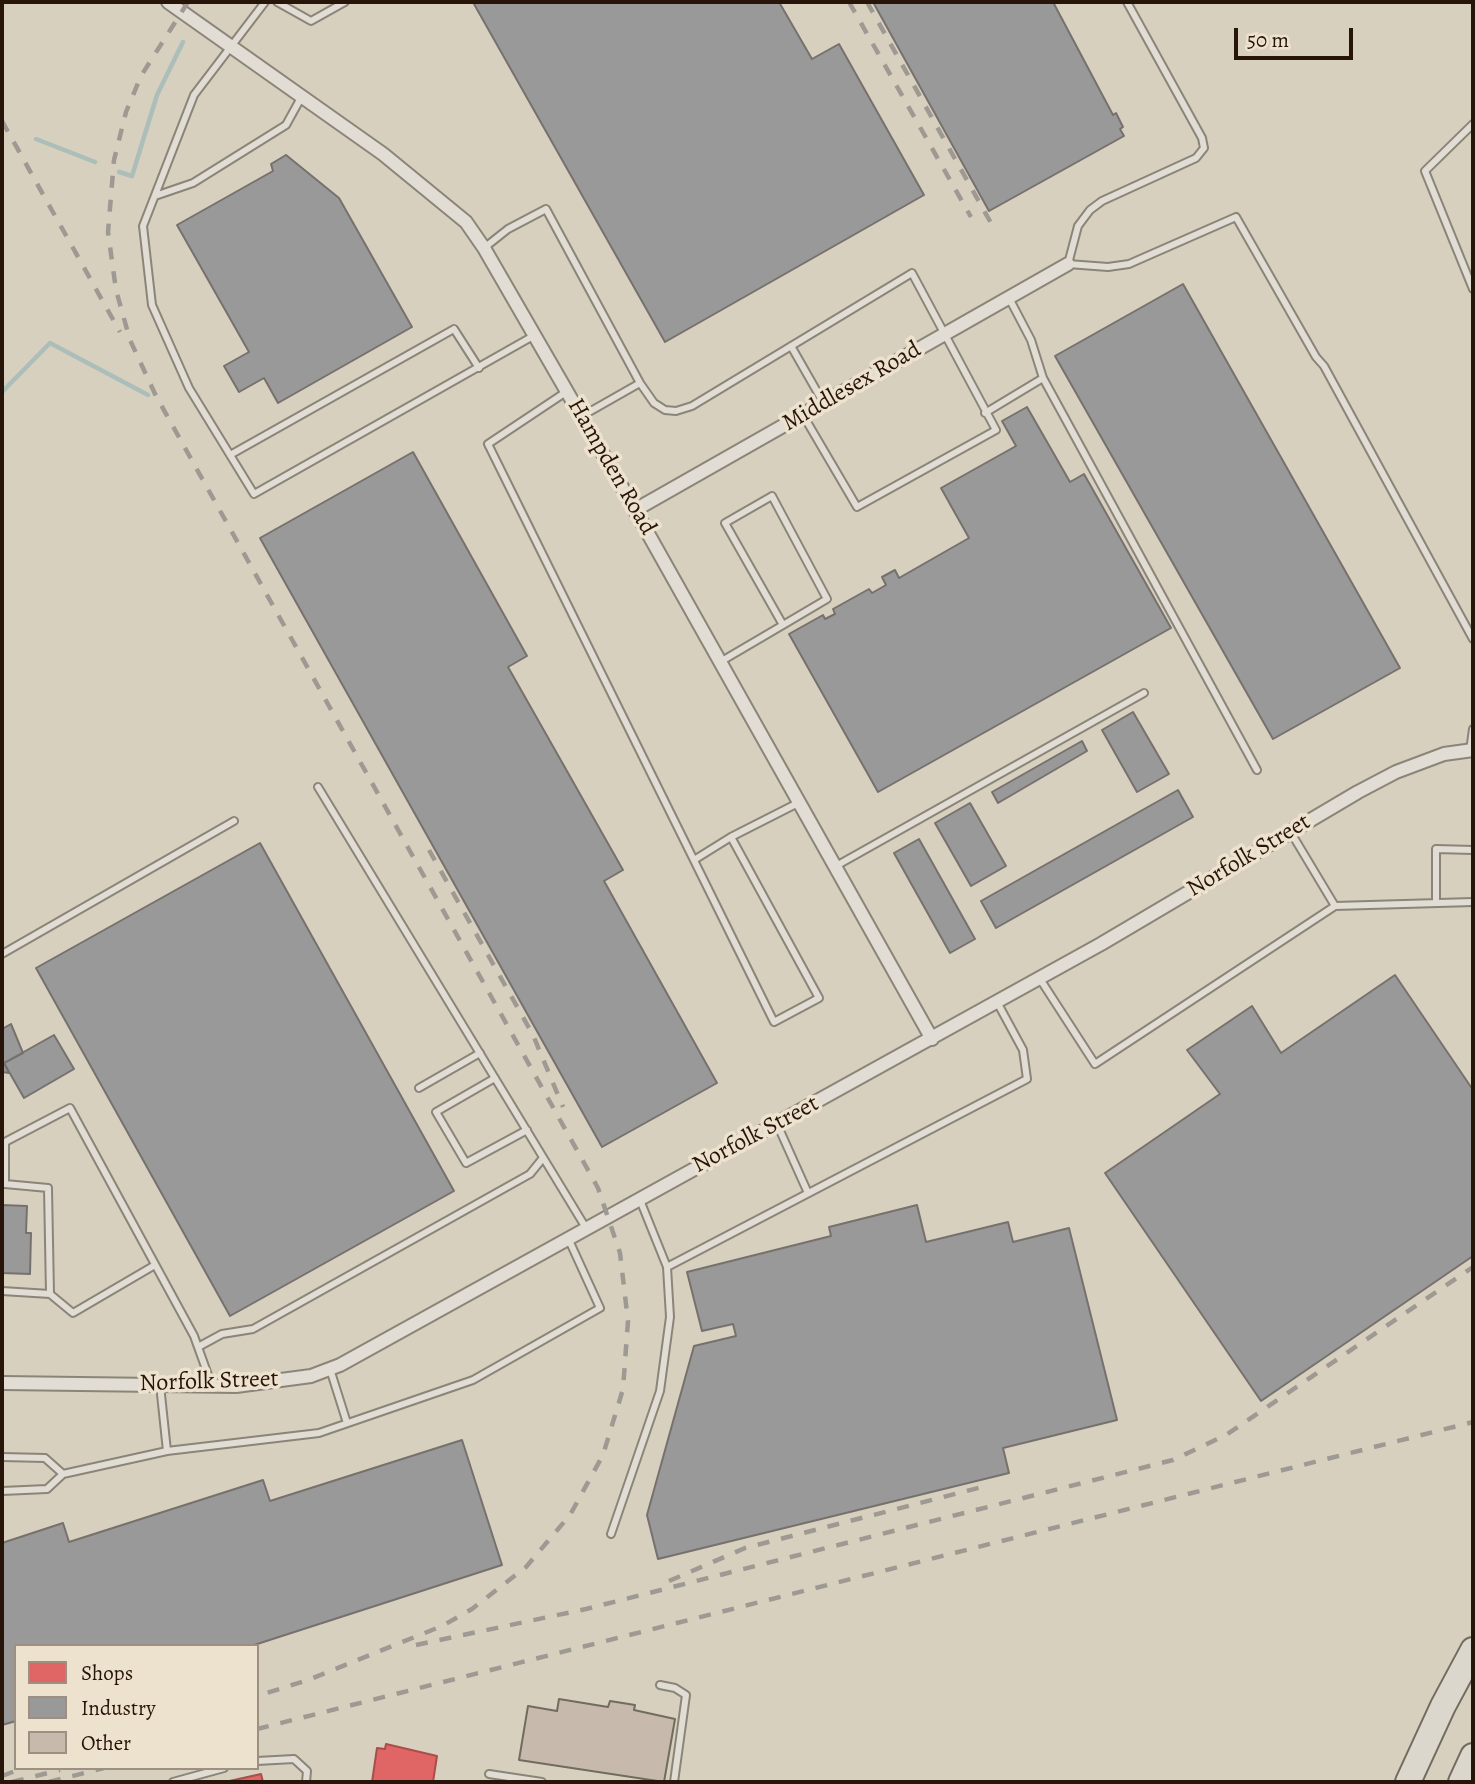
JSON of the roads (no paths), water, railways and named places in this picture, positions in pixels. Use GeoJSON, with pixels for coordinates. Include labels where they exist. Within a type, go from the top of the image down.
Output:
{"type":"FeatureCollection","features":[{"type":"Feature","properties":{"kind":"highway"},"geometry":{"type":"LineString","coordinates":[[1408,1782],[1443,1706],[1473,1650]]}},
{"type":"Feature","properties":{"kind":"highway"},"geometry":{"type":"LineString","coordinates":[[1461,1782],[1473,1756]]}},
{"type":"Feature","properties":{"kind":"street","name":"Hampden Road"},"geometry":{"type":"LineString","coordinates":[[168,2],[431,191],[466,222],[484,247],[568,391],[932,1039]]}},
{"type":"Feature","properties":{"kind":"street","name":"Middlesex Road"},"geometry":{"type":"LineString","coordinates":[[635,510],[1068,264]]}},
{"type":"Feature","properties":{"kind":"street","name":"Norfolk Street"},"geometry":{"type":"LineString","coordinates":[[2,1383],[236,1386],[311,1376],[330,1369],[1040,979],[1290,831],[1396,772],[1444,754],[1472,750]]}},
{"type":"Feature","properties":{"kind":"lane"},"geometry":{"type":"LineString","coordinates":[[265,2],[194,95],[143,226],[152,304],[189,388],[254,494],[535,335]]}},
{"type":"Feature","properties":{"kind":"lane"},"geometry":{"type":"LineString","coordinates":[[277,2],[311,21],[345,2]]}},
{"type":"Feature","properties":{"kind":"lane"},"geometry":{"type":"LineString","coordinates":[[1127,2],[1202,138],[1204,148],[1196,158],[1102,201],[1090,210],[1078,226],[1068,264],[1108,267],[1129,264],[1236,217],[1316,357],[1324,366],[1473,639]]}},
{"type":"Feature","properties":{"kind":"lane"},"geometry":{"type":"LineString","coordinates":[[155,196],[193,183],[286,125],[302,96]]}},
{"type":"Feature","properties":{"kind":"lane"},"geometry":{"type":"LineString","coordinates":[[1473,124],[1425,171],[1473,289]]}},
{"type":"Feature","properties":{"kind":"lane"},"geometry":{"type":"LineString","coordinates":[[484,247],[508,229],[546,209],[640,383],[654,403],[665,410],[676,411],[692,406],[912,273],[996,430],[857,508],[803,415]]}},
{"type":"Feature","properties":{"kind":"lane"},"geometry":{"type":"LineString","coordinates":[[1009,298],[1031,340],[1043,379],[1257,770]]}},
{"type":"Feature","properties":{"kind":"lane"},"geometry":{"type":"LineString","coordinates":[[230,455],[454,329],[479,368]]}},
{"type":"Feature","properties":{"kind":"lane"},"geometry":{"type":"LineString","coordinates":[[791,346],[824,403]]}},
{"type":"Feature","properties":{"kind":"lane"},"geometry":{"type":"LineString","coordinates":[[985,413],[1043,379]]}},
{"type":"Feature","properties":{"kind":"lane"},"geometry":{"type":"LineString","coordinates":[[582,416],[640,383]]}},
{"type":"Feature","properties":{"kind":"lane"},"geometry":{"type":"LineString","coordinates":[[568,391],[488,444],[774,1022],[819,998],[731,837]]}},
{"type":"Feature","properties":{"kind":"lane"},"geometry":{"type":"LineString","coordinates":[[720,662],[783,625],[827,599],[772,496],[725,523],[783,625]]}},
{"type":"Feature","properties":{"kind":"lane"},"geometry":{"type":"LineString","coordinates":[[834,867],[1144,693]]}},
{"type":"Feature","properties":{"kind":"lane"},"geometry":{"type":"LineString","coordinates":[[1472,750],[1473,729]]}},
{"type":"Feature","properties":{"kind":"lane"},"geometry":{"type":"LineString","coordinates":[[318,787],[586,1228]]}},
{"type":"Feature","properties":{"kind":"lane"},"geometry":{"type":"LineString","coordinates":[[694,860],[731,837],[798,803]]}},
{"type":"Feature","properties":{"kind":"lane"},"geometry":{"type":"LineString","coordinates":[[2,954],[234,821]]}},
{"type":"Feature","properties":{"kind":"lane"},"geometry":{"type":"LineString","coordinates":[[1290,831],[1335,906]]}},
{"type":"Feature","properties":{"kind":"lane"},"geometry":{"type":"LineString","coordinates":[[1436,901],[1436,849],[1473,850]]}},
{"type":"Feature","properties":{"kind":"lane"},"geometry":{"type":"LineString","coordinates":[[1040,979],[1095,1065],[1335,906],[1473,902]]}},
{"type":"Feature","properties":{"kind":"lane"},"geometry":{"type":"LineString","coordinates":[[667,1267],[1027,1079],[1023,1050],[997,1002]]}},
{"type":"Feature","properties":{"kind":"lane"},"geometry":{"type":"LineString","coordinates":[[419,1088],[480,1053]]}},
{"type":"Feature","properties":{"kind":"lane"},"geometry":{"type":"LineString","coordinates":[[495,1078],[436,1112],[466,1163],[527,1130]]}},
{"type":"Feature","properties":{"kind":"lane"},"geometry":{"type":"LineString","coordinates":[[50,1294],[48,1188],[5,1184],[5,1142],[70,1108],[198,1347],[212,1386]]}},
{"type":"Feature","properties":{"kind":"lane"},"geometry":{"type":"LineString","coordinates":[[777,1124],[808,1193]]}},
{"type":"Feature","properties":{"kind":"lane"},"geometry":{"type":"LineString","coordinates":[[198,1347],[222,1334],[253,1329],[530,1174],[543,1158]]}},
{"type":"Feature","properties":{"kind":"lane"},"geometry":{"type":"LineString","coordinates":[[611,1534],[660,1391],[670,1317],[667,1267],[639,1198]]}},
{"type":"Feature","properties":{"kind":"lane"},"geometry":{"type":"LineString","coordinates":[[2,1491],[47,1489],[63,1474],[167,1451],[319,1433],[473,1380],[600,1308],[568,1238]]}},
{"type":"Feature","properties":{"kind":"lane"},"geometry":{"type":"LineString","coordinates":[[2,1291],[50,1294],[73,1313],[155,1265]]}},
{"type":"Feature","properties":{"kind":"lane"},"geometry":{"type":"LineString","coordinates":[[330,1369],[348,1423]]}},
{"type":"Feature","properties":{"kind":"lane"},"geometry":{"type":"LineString","coordinates":[[160,1385],[167,1451]]}},
{"type":"Feature","properties":{"kind":"lane"},"geometry":{"type":"LineString","coordinates":[[2,1457],[46,1458],[63,1474]]}},
{"type":"Feature","properties":{"kind":"lane"},"geometry":{"type":"LineString","coordinates":[[660,1685],[675,1688],[686,1695],[674,1782]]}},
{"type":"Feature","properties":{"kind":"lane"},"geometry":{"type":"LineString","coordinates":[[259,1761],[294,1759],[307,1770],[306,1782]]}},
{"type":"Feature","properties":{"kind":"lane"},"geometry":{"type":"LineString","coordinates":[[173,1782],[217,1770]]}},
{"type":"Feature","properties":{"kind":"lane"},"geometry":{"type":"LineString","coordinates":[[484,1782],[491,1778],[542,1782]]}},
{"type":"Feature","properties":{"kind":"waterway"},"geometry":{"type":"LineString","coordinates":[[119,172],[132,176],[157,95],[183,42]]}},
{"type":"Feature","properties":{"kind":"waterway"},"geometry":{"type":"LineString","coordinates":[[36,139],[95,162]]}},
{"type":"Feature","properties":{"kind":"waterway"},"geometry":{"type":"LineString","coordinates":[[2,392],[50,343],[148,395]]}},
{"type":"Feature","properties":{"kind":"railway"},"geometry":{"type":"LineString","coordinates":[[188,2],[141,76],[126,112],[114,160],[108,232],[116,290],[130,340],[156,396],[598,1188],[620,1253],[628,1321],[623,1389],[603,1455],[570,1515],[526,1567],[472,1609],[442,1626],[308,1680],[259,1695]]}},
{"type":"Feature","properties":{"kind":"railway"},"geometry":{"type":"LineString","coordinates":[[849,2],[971,217]]}},
{"type":"Feature","properties":{"kind":"railway"},"geometry":{"type":"LineString","coordinates":[[867,2],[991,223]]}},
{"type":"Feature","properties":{"kind":"railway"},"geometry":{"type":"LineString","coordinates":[[2,121],[120,332]]}},
{"type":"Feature","properties":{"kind":"railway"},"geometry":{"type":"LineString","coordinates":[[429,850],[533,1035],[563,1107]]}},
{"type":"Feature","properties":{"kind":"railway"},"geometry":{"type":"LineString","coordinates":[[416,1645],[586,1609],[1173,1460],[1226,1435],[1473,1267]]}},
{"type":"Feature","properties":{"kind":"railway"},"geometry":{"type":"LineString","coordinates":[[259,1728],[1473,1422]]}},
{"type":"Feature","properties":{"kind":"railway"},"geometry":{"type":"LineString","coordinates":[[669,1581],[745,1548],[982,1487]]}},
{"type":"Feature","properties":{"kind":"railway"},"geometry":{"type":"LineString","coordinates":[[2,1776],[18,1770]]}},
{"type":"Feature","properties":{"kind":"railway"},"geometry":{"type":"LineString","coordinates":[[12,1782],[60,1770]]}},
{"type":"Feature","properties":{"kind":"railway"},"geometry":{"type":"LineString","coordinates":[[49,1782],[96,1770]]}}]}
